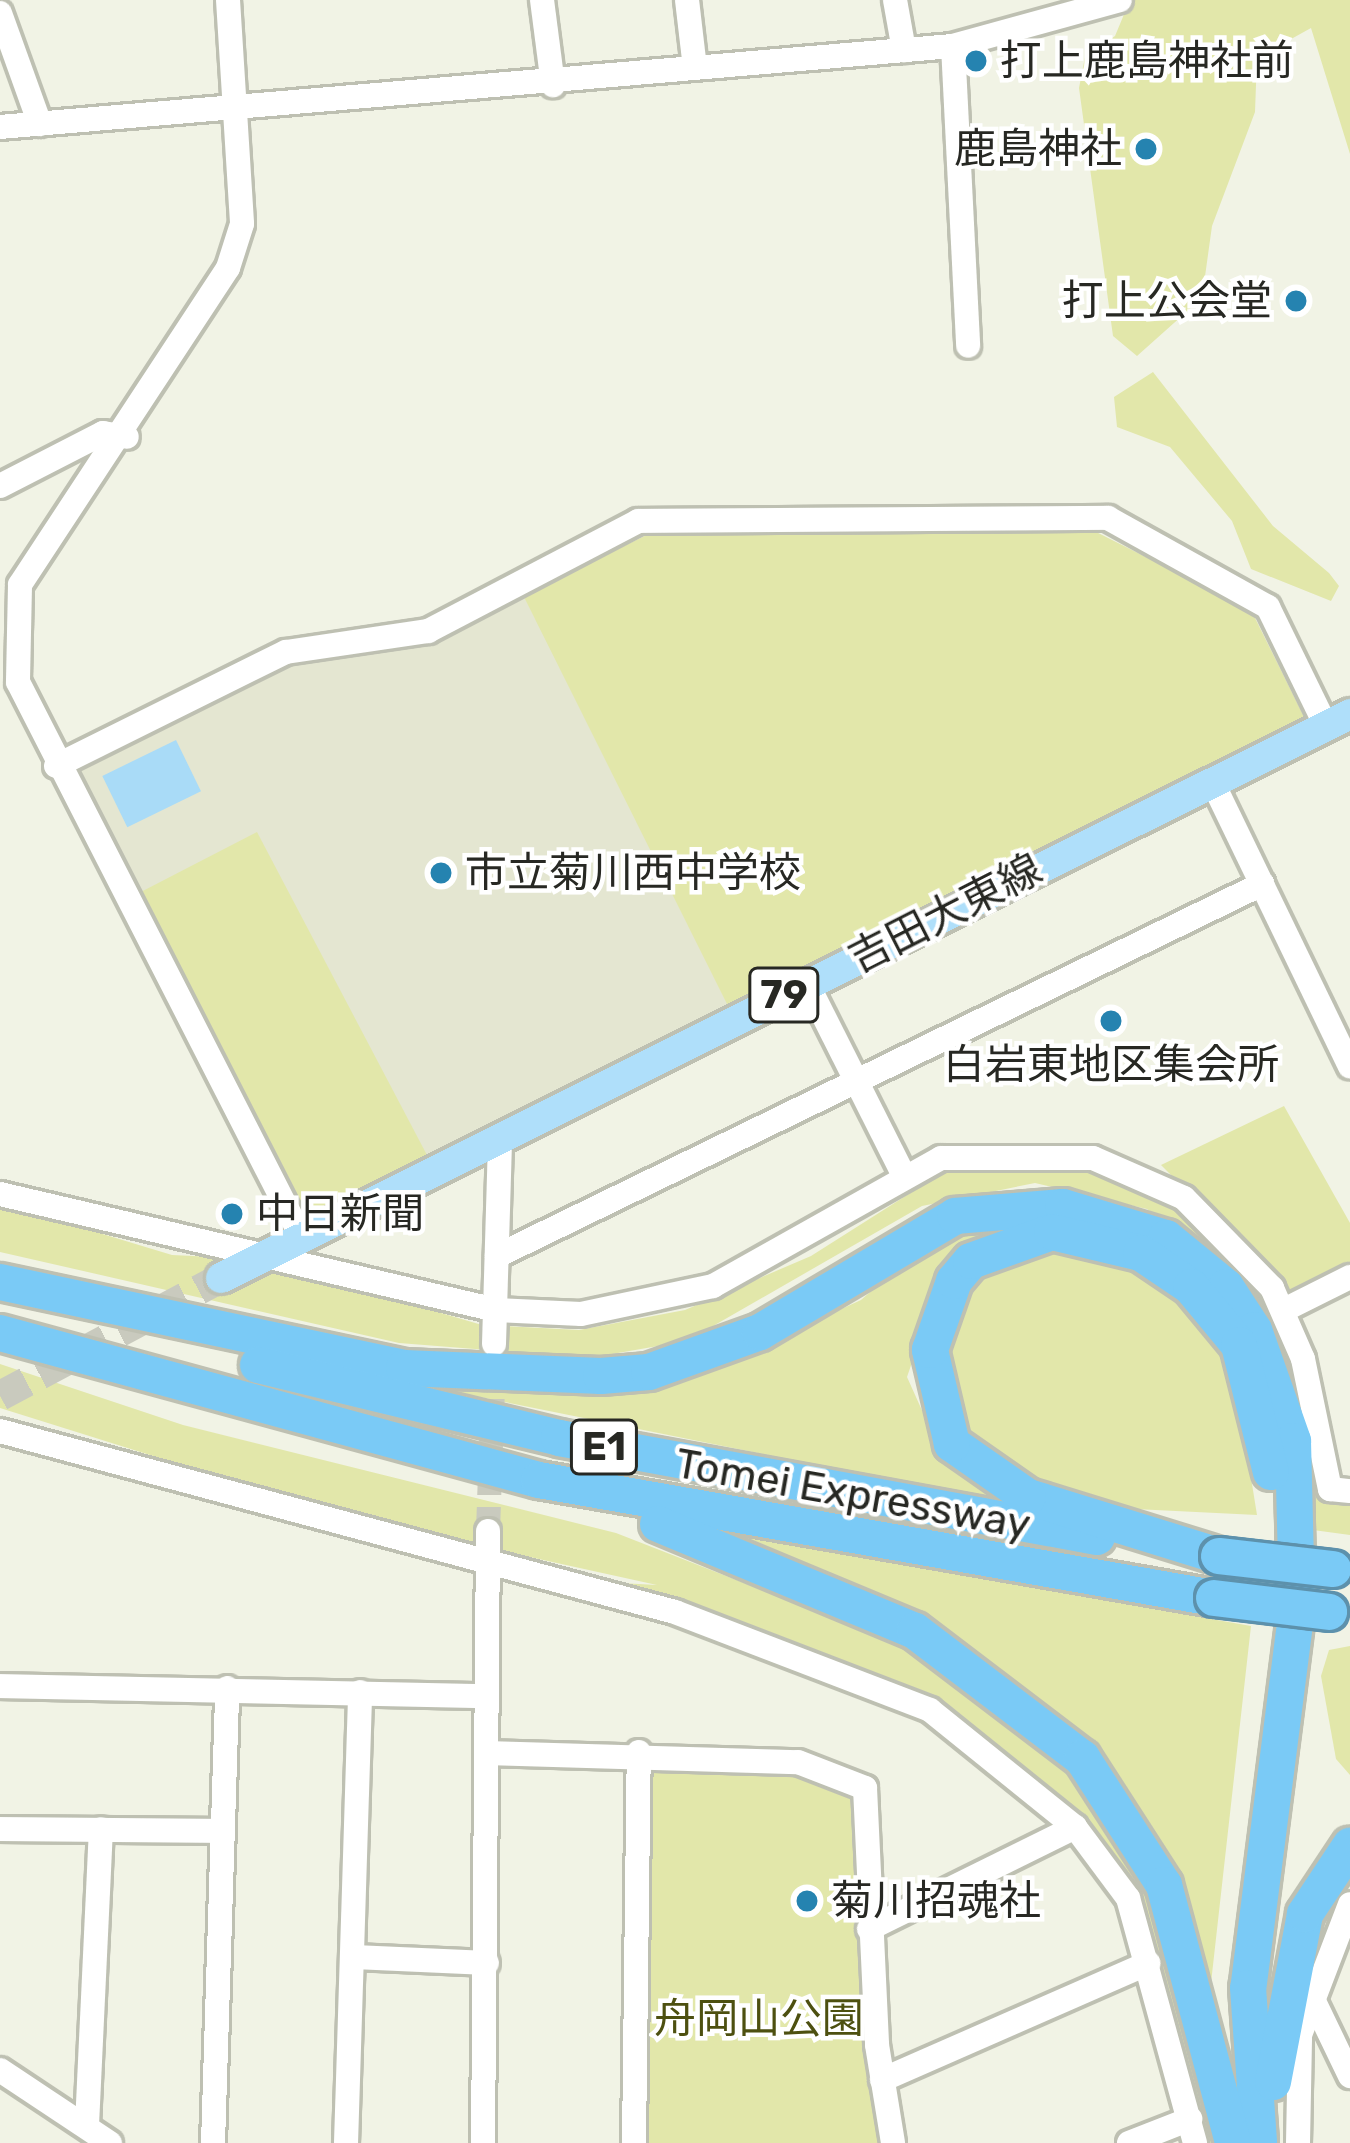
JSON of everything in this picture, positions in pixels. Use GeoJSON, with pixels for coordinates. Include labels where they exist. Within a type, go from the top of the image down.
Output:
{"type":"FeatureCollection","features":[{"type":"Feature","properties":{"kind":"highway"},"geometry":{"type":"LineString","coordinates":[[0,1285],[392,1366],[601,1376],[650,1372],[760,1332],[955,1216],[1064,1207],[1166,1238],[1226,1287],[1254,1330],[1293,1441],[1297,1607],[1248,1988],[1258,2143]]}},
{"type":"Feature","properties":{"kind":"highway"},"geometry":{"type":"LineString","coordinates":[[1220,1556],[1028,1497],[952,1444],[930,1350],[971,1261],[1052,1232],[1101,1236],[1191,1287],[1245,1366],[1269,1447],[1274,1583],[1229,1938],[1235,2143]]}},
{"type":"Feature","properties":{"kind":"highway","name":"Tomei Expressway"},"geometry":{"type":"LineString","coordinates":[[0,1285],[559,1438],[1220,1556],[1341,1570]]}},
{"type":"Feature","properties":{"kind":"highway","name":"Tomei Expressway"},"geometry":{"type":"LineString","coordinates":[[0,1333],[539,1480],[1214,1598],[1340,1613]]}},
{"type":"Feature","properties":{"kind":"highway"},"geometry":{"type":"LineString","coordinates":[[539,1480],[915,1630],[1082,1758],[1164,1885],[1235,2143]]}},
{"type":"Feature","properties":{"kind":"highway"},"geometry":{"type":"LineString","coordinates":[[1274,2143],[1283,1982],[1305,1914],[1350,1846]]}},
{"type":"Feature","properties":{"kind":"main road","name":"吉田大東線"},"geometry":{"type":"LineString","coordinates":[[221,1278],[1338,720]]}},
{"type":"Feature","properties":{"kind":"street"},"geometry":{"type":"LineString","coordinates":[[228,0],[242,224],[228,268],[127,437],[10,587],[11,695],[56,766],[302,1236]]}},
{"type":"Feature","properties":{"kind":"street"},"geometry":{"type":"LineString","coordinates":[[542,0],[554,85]]}},
{"type":"Feature","properties":{"kind":"street"},"geometry":{"type":"LineString","coordinates":[[687,0],[695,68]]}},
{"type":"Feature","properties":{"kind":"street"},"geometry":{"type":"LineString","coordinates":[[895,0],[904,50]]}},
{"type":"Feature","properties":{"kind":"street"},"geometry":{"type":"LineString","coordinates":[[0,127],[232,114],[953,46],[1120,0]]}},
{"type":"Feature","properties":{"kind":"street"},"geometry":{"type":"LineString","coordinates":[[0,14],[40,124]]}},
{"type":"Feature","properties":{"kind":"street"},"geometry":{"type":"LineString","coordinates":[[953,46],[968,346]]}},
{"type":"Feature","properties":{"kind":"street"},"geometry":{"type":"LineString","coordinates":[[0,486],[104,433],[127,437]]}},
{"type":"Feature","properties":{"kind":"street"},"geometry":{"type":"LineString","coordinates":[[56,766],[286,652],[428,631],[638,520],[1108,518],[1268,607],[1338,720]]}},
{"type":"Feature","properties":{"kind":"street"},"geometry":{"type":"LineString","coordinates":[[1212,781],[1350,1066]]}},
{"type":"Feature","properties":{"kind":"street"},"geometry":{"type":"LineString","coordinates":[[497,1256],[1262,884]]}},
{"type":"Feature","properties":{"kind":"street"},"geometry":{"type":"LineString","coordinates":[[807,983],[903,1174]]}},
{"type":"Feature","properties":{"kind":"street"},"geometry":{"type":"LineString","coordinates":[[494,1344],[500,1139]]}},
{"type":"Feature","properties":{"kind":"street"},"geometry":{"type":"LineString","coordinates":[[0,1194],[257,1259],[496,1310],[581,1314],[713,1286],[903,1174],[981,1153],[1125,1168],[1184,1198],[1284,1310],[1330,1489],[1350,1491]]}},
{"type":"Feature","properties":{"kind":"street"},"geometry":{"type":"LineString","coordinates":[[1284,1310],[1350,1277]]}},
{"type":"Feature","properties":{"kind":"street"},"geometry":{"type":"LineString","coordinates":[[0,1430],[488,1570],[675,1612],[820,1660],[931,1710],[1075,1827],[1128,1898],[1193,2131],[1129,2143]]}},
{"type":"Feature","properties":{"kind":"street"},"geometry":{"type":"LineString","coordinates":[[483,2143],[488,1531]]}},
{"type":"Feature","properties":{"kind":"street"},"geometry":{"type":"LineString","coordinates":[[0,1686],[487,1696]]}},
{"type":"Feature","properties":{"kind":"street"},"geometry":{"type":"LineString","coordinates":[[213,2143],[218,1831],[226,1688]]}},
{"type":"Feature","properties":{"kind":"street"},"geometry":{"type":"LineString","coordinates":[[346,2143],[355,1957],[359,1692]]}},
{"type":"Feature","properties":{"kind":"street"},"geometry":{"type":"LineString","coordinates":[[486,1753],[639,1752],[798,1762],[865,1788],[868,1929],[882,2080],[893,2143]]}},
{"type":"Feature","properties":{"kind":"street"},"geometry":{"type":"LineString","coordinates":[[634,2143],[639,1752]]}},
{"type":"Feature","properties":{"kind":"street"},"geometry":{"type":"LineString","coordinates":[[868,1929],[1075,1827]]}},
{"type":"Feature","properties":{"kind":"street"},"geometry":{"type":"LineString","coordinates":[[0,1828],[218,1831]]}},
{"type":"Feature","properties":{"kind":"street"},"geometry":{"type":"LineString","coordinates":[[87,2126],[101,1829]]}},
{"type":"Feature","properties":{"kind":"street"},"geometry":{"type":"LineString","coordinates":[[1298,2143],[1294,2084],[1311,1995],[1350,1904]]}},
{"type":"Feature","properties":{"kind":"street"},"geometry":{"type":"LineString","coordinates":[[355,1957],[487,1963]]}},
{"type":"Feature","properties":{"kind":"street"},"geometry":{"type":"LineString","coordinates":[[882,2080],[1148,1963]]}},
{"type":"Feature","properties":{"kind":"street"},"geometry":{"type":"LineString","coordinates":[[1311,1995],[1350,2076]]}},
{"type":"Feature","properties":{"kind":"street"},"geometry":{"type":"LineString","coordinates":[[0,2070],[110,2143]]}},
{"type":"Feature","properties":{"kind":"shaded area"},"geometry":{"type":"Polygon","coordinates":[[[1092,530],[1251,610],[1304,717],[320,1211],[75,781],[79,768],[280,665],[523,595],[943,531],[1092,530]]]}},
{"type":"Feature","properties":{"kind":"green space"},"geometry":{"type":"Polygon","coordinates":[[[1130,0],[1350,0],[1350,154],[1311,28],[1257,58],[1255,112],[1212,226],[1202,298],[1137,356],[1113,336],[1079,88],[1085,57],[1115,36],[1130,0]]]}},
{"type":"Feature","properties":{"kind":"green space"},"geometry":{"type":"Polygon","coordinates":[[[1153,372],[1273,526],[1329,573],[1339,586],[1331,601],[1251,569],[1232,521],[1170,447],[1117,427],[1114,397],[1153,372]]]}},
{"type":"Feature","properties":{"kind":"green space"},"geometry":{"type":"Polygon","coordinates":[[[1092,530],[1251,610],[1304,717],[728,1006],[523,595],[655,531],[1092,530]]]}},
{"type":"Feature","properties":{"kind":"green space"},"geometry":{"type":"Polygon","coordinates":[[[257,832],[428,1157],[320,1211],[298,1204],[135,895],[257,832]]]}},
{"type":"Feature","properties":{"kind":"green space"},"geometry":{"type":"Polygon","coordinates":[[[1284,1106],[1350,1223],[1350,1267],[1288,1292],[1161,1165],[1284,1106]]]}},
{"type":"Feature","properties":{"kind":"green space"},"geometry":{"type":"Polygon","coordinates":[[[1089,1169],[1183,1208],[1245,1263],[1291,1337],[1328,1501],[1350,1504],[1350,1535],[1313,1530],[1311,1463],[1282,1343],[1235,1273],[1147,1209],[1035,1183],[922,1206],[687,1341],[589,1358],[399,1343],[0,1252],[0,1203],[172,1255],[257,1259],[482,1325],[579,1330],[685,1310],[811,1256],[945,1171],[1089,1169]]]}},
{"type":"Feature","properties":{"kind":"green space"},"geometry":{"type":"Polygon","coordinates":[[[1044,1218],[947,1260],[907,1377],[938,1446],[997,1501],[390,1379],[568,1392],[696,1376],[861,1300],[932,1238],[1044,1218]]]}},
{"type":"Feature","properties":{"kind":"green space"},"geometry":{"type":"Polygon","coordinates":[[[1083,1242],[1153,1270],[1232,1360],[1257,1515],[1135,1509],[1014,1475],[966,1431],[939,1376],[968,1288],[1010,1255],[1083,1242]]]}},
{"type":"Feature","properties":{"kind":"green space"},"geometry":{"type":"Polygon","coordinates":[[[0,1364],[183,1425],[616,1533],[951,1664],[1044,1739],[1117,1834],[1160,1918],[1219,2143],[1195,2143],[1106,1856],[948,1723],[565,1580],[657,1585],[348,1517],[0,1408],[0,1364]]]}},
{"type":"Feature","properties":{"kind":"green space"},"geometry":{"type":"Polygon","coordinates":[[[745,1537],[1251,1626],[1210,1992],[1052,1713],[745,1537]]]}},
{"type":"Feature","properties":{"kind":"green space"},"geometry":{"type":"Polygon","coordinates":[[[1350,1646],[1350,1775],[1336,1759],[1321,1676],[1329,1650],[1350,1646]]]}},
{"type":"Feature","properties":{"kind":"green space","name":"舟岡山公園"},"geometry":{"type":"Polygon","coordinates":[[[639,1752],[798,1762],[865,1788],[894,2143],[641,2143],[639,1752]]]}},
{"type":"Feature","properties":{"kind":"water"},"geometry":{"type":"Polygon","coordinates":[[[176,740],[201,791],[127,827],[102,776],[176,740]]]}},
{"type":"Feature","properties":{"kind":"tunnel"},"geometry":{"type":"LineString","coordinates":[[0,1396],[221,1278]]}},
{"type":"Feature","properties":{"kind":"tunnel"},"geometry":{"type":"LineString","coordinates":[[488,1531],[494,1358]]}},
{"type":"Feature","properties":{"kind":"place","name":"打上鹿島神社前"},"geometry":{"type":"Point","coordinates":[976,61]}},
{"type":"Feature","properties":{"kind":"place","name":"鹿島神社"},"geometry":{"type":"Point","coordinates":[1146,149]}},
{"type":"Feature","properties":{"kind":"place","name":"打上公会堂"},"geometry":{"type":"Point","coordinates":[1296,301]}},
{"type":"Feature","properties":{"kind":"place","name":"市立菊川西中学校"},"geometry":{"type":"Point","coordinates":[441,873]}},
{"type":"Feature","properties":{"kind":"place","name":"白岩東地区集会所"},"geometry":{"type":"Point","coordinates":[1111,1021]}},
{"type":"Feature","properties":{"kind":"place","name":"中日新聞"},"geometry":{"type":"Point","coordinates":[232,1214]}},
{"type":"Feature","properties":{"kind":"place","name":"菊川招魂社"},"geometry":{"type":"Point","coordinates":[807,1901]}}]}
